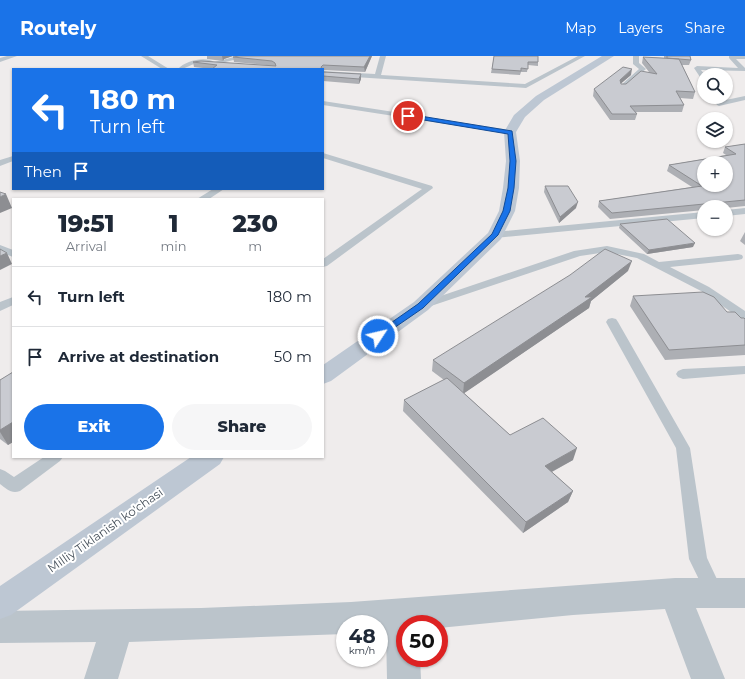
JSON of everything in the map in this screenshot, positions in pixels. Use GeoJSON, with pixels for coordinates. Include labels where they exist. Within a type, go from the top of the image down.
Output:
{"type":"FeatureCollection","features":[{"type":"Feature","properties":{"kind":"main road"},"geometry":{"type":"LineString","coordinates":[[324,375],[421,306],[495,235],[507,211],[511,188],[513,161],[510,132],[520,115],[540,98],[609,56]]}},
{"type":"Feature","properties":{"kind":"main road","name":"Milliy Tiklanish ko'chasi"},"geometry":{"type":"LineString","coordinates":[[0,604],[210,458]]}},
{"type":"Feature","properties":{"kind":"street"},"geometry":{"type":"LineString","coordinates":[[401,615],[675,593],[745,593]]}},
{"type":"Feature","properties":{"kind":"street"},"geometry":{"type":"LineString","coordinates":[[675,593],[708,679]]}},
{"type":"Feature","properties":{"kind":"street"},"geometry":{"type":"LineString","coordinates":[[0,627],[118,627],[396,615]]}},
{"type":"Feature","properties":{"kind":"street"},"geometry":{"type":"LineString","coordinates":[[102,679],[118,627]]}},
{"type":"Feature","properties":{"kind":"street"},"geometry":{"type":"LineString","coordinates":[[403,667],[404,679]]}},
{"type":"Feature","properties":{"kind":"lane"},"geometry":{"type":"LineString","coordinates":[[0,60],[14,56]]}},
{"type":"Feature","properties":{"kind":"lane"},"geometry":{"type":"LineString","coordinates":[[144,56],[164,68]]}},
{"type":"Feature","properties":{"kind":"lane"},"geometry":{"type":"LineString","coordinates":[[183,68],[191,63],[217,62],[247,56]]}},
{"type":"Feature","properties":{"kind":"lane"},"geometry":{"type":"LineString","coordinates":[[377,77],[383,56]]}},
{"type":"Feature","properties":{"kind":"lane"},"geometry":{"type":"LineString","coordinates":[[324,73],[526,86],[582,56]]}},
{"type":"Feature","properties":{"kind":"lane"},"geometry":{"type":"LineString","coordinates":[[621,88],[643,69],[636,64],[636,56]]}},
{"type":"Feature","properties":{"kind":"lane"},"geometry":{"type":"LineString","coordinates":[[728,56],[745,57]]}},
{"type":"Feature","properties":{"kind":"lane"},"geometry":{"type":"LineString","coordinates":[[728,56],[743,70],[733,70]]}},
{"type":"Feature","properties":{"kind":"lane"},"geometry":{"type":"LineString","coordinates":[[217,62],[241,65]]}},
{"type":"Feature","properties":{"kind":"lane"},"geometry":{"type":"LineString","coordinates":[[733,101],[745,98]]}},
{"type":"Feature","properties":{"kind":"lane"},"geometry":{"type":"LineString","coordinates":[[324,103],[510,132]]}},
{"type":"Feature","properties":{"kind":"lane"},"geometry":{"type":"LineString","coordinates":[[0,156],[12,151]]}},
{"type":"Feature","properties":{"kind":"lane"},"geometry":{"type":"LineString","coordinates":[[324,155],[429,188],[324,263]]}},
{"type":"Feature","properties":{"kind":"lane"},"geometry":{"type":"LineString","coordinates":[[0,163],[12,158]]}},
{"type":"Feature","properties":{"kind":"lane"},"geometry":{"type":"LineString","coordinates":[[204,198],[218,190]]}},
{"type":"Feature","properties":{"kind":"lane"},"geometry":{"type":"LineString","coordinates":[[733,212],[745,211]]}},
{"type":"Feature","properties":{"kind":"lane"},"geometry":{"type":"LineString","coordinates":[[495,235],[697,216]]}},
{"type":"Feature","properties":{"kind":"lane"},"geometry":{"type":"LineString","coordinates":[[0,248],[12,254]]}},
{"type":"Feature","properties":{"kind":"lane"},"geometry":{"type":"LineString","coordinates":[[421,306],[463,294],[578,253],[607,248],[640,256],[705,289],[745,316]]}},
{"type":"Feature","properties":{"kind":"lane"},"geometry":{"type":"LineString","coordinates":[[657,265],[738,257]]}},
{"type":"Feature","properties":{"kind":"lane"},"geometry":{"type":"LineString","coordinates":[[0,307],[12,301]]}},
{"type":"Feature","properties":{"kind":"lane"},"geometry":{"type":"LineString","coordinates":[[612,322],[683,448],[698,559],[714,592]]}},
{"type":"Feature","properties":{"kind":"lane"},"geometry":{"type":"LineString","coordinates":[[683,374],[745,370]]}},
{"type":"Feature","properties":{"kind":"lane"},"geometry":{"type":"LineString","coordinates":[[0,475],[14,486],[54,458]]}},
{"type":"Feature","properties":{"kind":"building"},"geometry":{"type":"Polygon","coordinates":[[[370,56],[364,67],[323,65],[322,68],[213,68],[217,65],[193,62],[201,61],[276,66],[272,61],[233,57],[370,56]]]}},
{"type":"Feature","properties":{"kind":"building"},"geometry":{"type":"Polygon","coordinates":[[[494,56],[538,56],[538,62],[528,62],[528,69],[521,68],[521,71],[492,69],[494,56]]]}},
{"type":"Feature","properties":{"kind":"building"},"geometry":{"type":"Polygon","coordinates":[[[667,56],[690,56],[691,60],[667,58],[667,56]]]}},
{"type":"Feature","properties":{"kind":"building"},"geometry":{"type":"Polygon","coordinates":[[[643,57],[679,59],[695,92],[676,91],[684,105],[630,106],[637,114],[612,114],[594,89],[623,67],[632,69],[620,80],[621,84],[626,84],[641,71],[657,74],[643,57]]]}},
{"type":"Feature","properties":{"kind":"building"},"geometry":{"type":"Polygon","coordinates":[[[324,72],[361,74],[359,79],[324,76],[324,72]]]}},
{"type":"Feature","properties":{"kind":"building"},"geometry":{"type":"Polygon","coordinates":[[[745,144],[745,200],[697,200],[697,205],[612,213],[599,201],[697,187],[697,192],[733,192],[733,156],[724,156],[736,154],[727,148],[733,148],[733,146],[745,144]]]}},
{"type":"Feature","properties":{"kind":"building"},"geometry":{"type":"Polygon","coordinates":[[[697,160],[697,183],[669,165],[697,160]]]}},
{"type":"Feature","properties":{"kind":"building"},"geometry":{"type":"Polygon","coordinates":[[[545,186],[568,186],[578,202],[560,217],[545,186]]]}},
{"type":"Feature","properties":{"kind":"building"},"geometry":{"type":"Polygon","coordinates":[[[0,192],[6,194],[0,197],[0,192]]]}},
{"type":"Feature","properties":{"kind":"building"},"geometry":{"type":"Polygon","coordinates":[[[667,219],[695,243],[649,250],[620,224],[667,219]]]}},
{"type":"Feature","properties":{"kind":"building"},"geometry":{"type":"Polygon","coordinates":[[[0,249],[7,253],[0,256],[0,249]]]}},
{"type":"Feature","properties":{"kind":"building"},"geometry":{"type":"Polygon","coordinates":[[[605,249],[632,261],[585,297],[592,297],[464,383],[433,360],[570,275],[605,249]]]}},
{"type":"Feature","properties":{"kind":"building"},"geometry":{"type":"Polygon","coordinates":[[[703,292],[714,297],[727,312],[735,312],[741,318],[745,319],[745,345],[669,350],[633,296],[703,292]]]}},
{"type":"Feature","properties":{"kind":"building"},"geometry":{"type":"Polygon","coordinates":[[[12,373],[12,423],[0,430],[0,380],[12,373]]]}},
{"type":"Feature","properties":{"kind":"building"},"geometry":{"type":"Polygon","coordinates":[[[447,378],[510,435],[543,418],[577,448],[545,466],[573,491],[526,522],[404,400],[447,378]]]}},
{"type":"Feature","properties":{"kind":"route"},"geometry":{"type":"LineString","coordinates":[[378,336],[421,306],[495,235],[507,211],[511,188],[513,161],[510,132],[408,116]]}}]}
